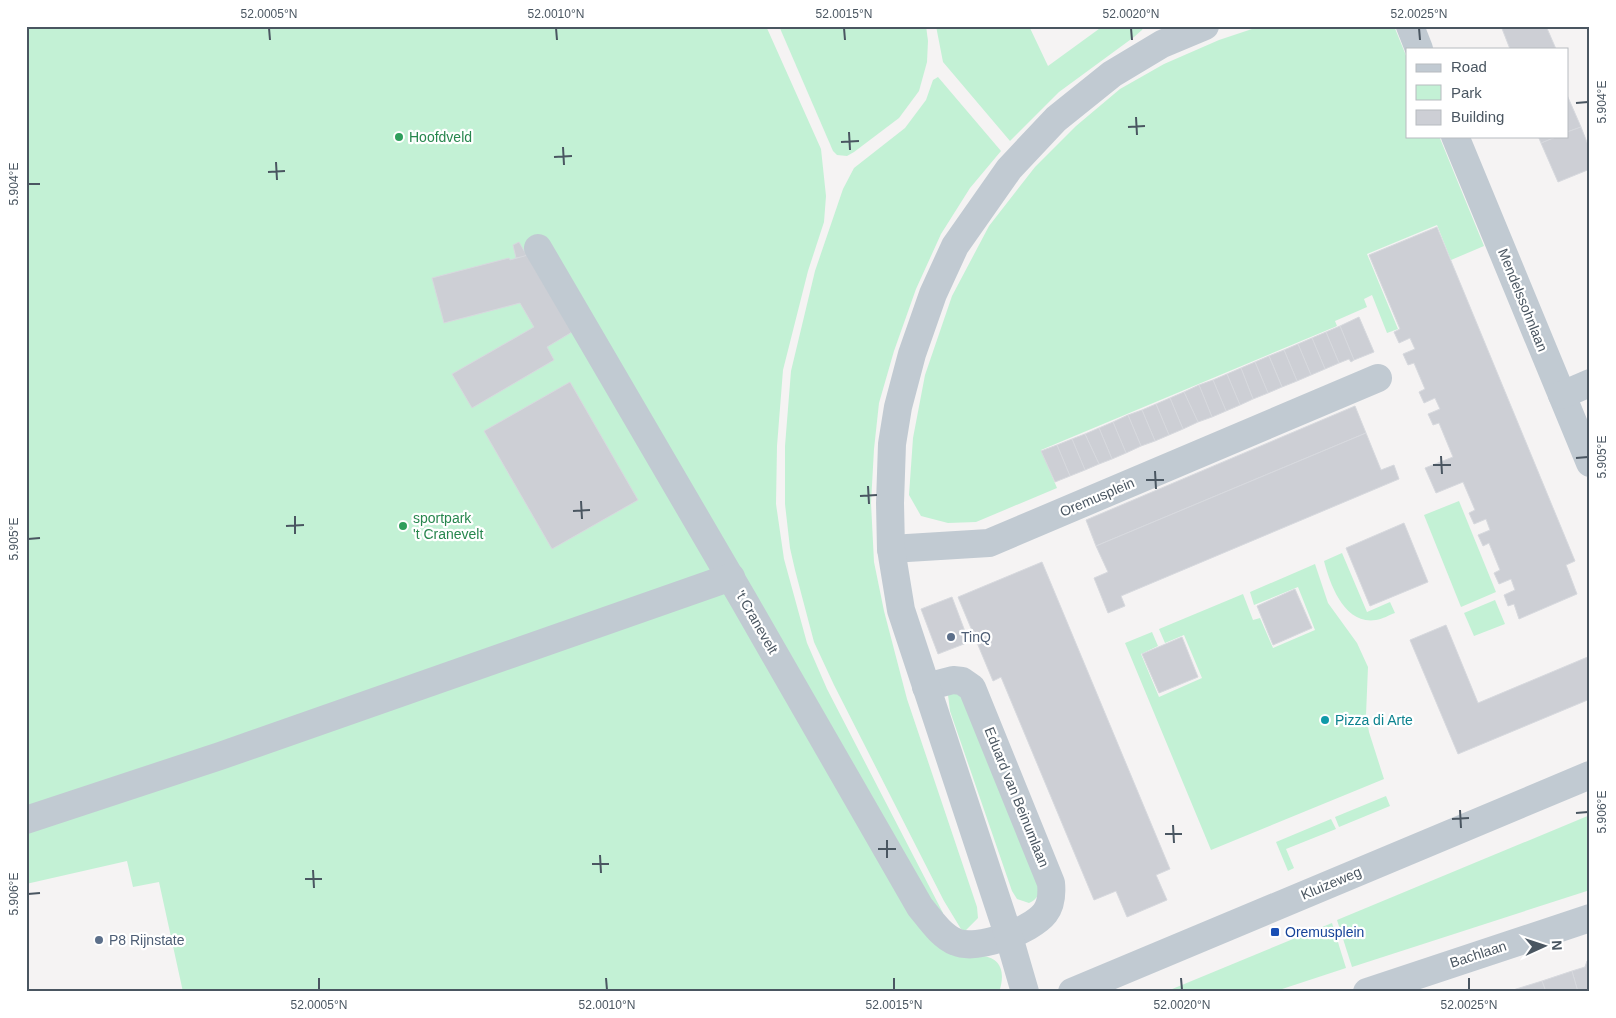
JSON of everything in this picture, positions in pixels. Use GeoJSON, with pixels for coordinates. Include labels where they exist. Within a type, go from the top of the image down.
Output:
{"type":"FeatureCollection","features":[{"type":"Feature","properties":{"kind":"street"},"geometry":{"type":"LineString","coordinates":[[1025,992],[1009,937],[901,610],[891,548],[890,503],[892,444],[898,406],[912,354],[933,294],[955,246],[1010,169],[1056,119],[1112,74],[1162,44],[1205,26]]}},
{"type":"Feature","properties":{"kind":"street"},"geometry":{"type":"LineString","coordinates":[[1410,26],[1419,48]]}},
{"type":"Feature","properties":{"kind":"street","name":"Mendelssohnlaan"},"geometry":{"type":"LineString","coordinates":[[1456,138],[1590,464]]}},
{"type":"Feature","properties":{"kind":"street","name":"'t Cranevelt"},"geometry":{"type":"LineString","coordinates":[[538,248],[731,577],[920,907],[945,935],[956,942],[968,945],[1009,937]]}},
{"type":"Feature","properties":{"kind":"street","name":"Oremusplein"},"geometry":{"type":"LineString","coordinates":[[891,548],[989,543],[1378,378]]}},
{"type":"Feature","properties":{"kind":"street"},"geometry":{"type":"LineString","coordinates":[[1562,395],[1590,383]]}},
{"type":"Feature","properties":{"kind":"street"},"geometry":{"type":"LineString","coordinates":[[26,820],[239,750],[731,577]]}},
{"type":"Feature","properties":{"kind":"street","name":"Eduard van Beinumlaan"},"geometry":{"type":"LineString","coordinates":[[926,687],[953,680],[962,681],[972,688],[1052,883],[1052,895],[1045,913],[1009,937]]}},
{"type":"Feature","properties":{"kind":"street","name":"Kluizeweg"},"geometry":{"type":"LineString","coordinates":[[1072,992],[1590,775]]}},
{"type":"Feature","properties":{"kind":"street","name":"Bachlaan"},"geometry":{"type":"LineString","coordinates":[[1367,992],[1590,918]]}},
{"type":"Feature","properties":{"kind":"green space","name":"sportpark 't Cranevelt"},"geometry":{"type":"Polygon","coordinates":[[[26,26],[766,26],[821,149],[826,196],[824,222],[808,271],[783,370],[777,446],[776,504],[784,559],[807,643],[827,689],[943,913],[942,915],[912,911],[982,956],[994,960],[1001,968],[1002,974],[999,992],[183,992],[159,882],[133,887],[127,861],[26,884],[26,26]]]}},
{"type":"Feature","properties":{"kind":"green space"},"geometry":{"type":"Polygon","coordinates":[[[779,26],[926,26],[928,41],[927,62],[919,91],[899,118],[854,152],[847,156],[837,155],[833,151],[779,26]]]}},
{"type":"Feature","properties":{"kind":"green space"},"geometry":{"type":"Polygon","coordinates":[[[936,26],[1029,26],[1048,66],[1103,26],[1144,26],[1134,37],[1059,92],[1010,141],[943,62],[936,26]]]}},
{"type":"Feature","properties":{"kind":"green space"},"geometry":{"type":"Polygon","coordinates":[[[1261,26],[1394,26],[1406,56],[1406,138],[1440,138],[1484,246],[1451,260],[1437,225],[1367,254],[1398,329],[1387,333],[1372,295],[1364,299],[1367,307],[1335,321],[1337,326],[1041,450],[1057,488],[976,522],[948,523],[921,516],[909,495],[913,438],[925,375],[952,296],[989,226],[1035,167],[1076,126],[1120,89],[1164,64],[1219,40],[1261,26]]]}},
{"type":"Feature","properties":{"kind":"green space"},"geometry":{"type":"Polygon","coordinates":[[[938,77],[1001,151],[970,188],[941,234],[916,289],[894,351],[879,403],[871,503],[874,562],[884,611],[907,699],[977,907],[978,918],[965,931],[961,929],[944,901],[814,642],[790,548],[785,504],[785,446],[791,371],[815,271],[843,189],[854,168],[905,128],[926,100],[933,80],[938,77]]]}},
{"type":"Feature","properties":{"kind":"green space"},"geometry":{"type":"Polygon","coordinates":[[[1459,501],[1496,592],[1461,607],[1424,515],[1459,501]]]}},
{"type":"Feature","properties":{"kind":"green space"},"geometry":{"type":"Polygon","coordinates":[[[1342,553],[1367,612],[1390,602],[1395,613],[1376,620],[1365,620],[1347,610],[1330,581],[1324,561],[1342,553]]]}},
{"type":"Feature","properties":{"kind":"green space"},"geometry":{"type":"Polygon","coordinates":[[[1315,564],[1328,603],[1357,643],[1368,667],[1366,715],[1369,732],[1384,779],[1211,850],[1125,643],[1152,632],[1158,646],[1141,654],[1159,697],[1202,678],[1184,635],[1165,643],[1159,629],[1243,594],[1253,620],[1260,618],[1273,648],[1315,630],[1298,587],[1254,605],[1250,592],[1315,564]]]}},
{"type":"Feature","properties":{"kind":"green space"},"geometry":{"type":"Polygon","coordinates":[[[1495,600],[1505,624],[1474,636],[1464,613],[1495,600]]]}},
{"type":"Feature","properties":{"kind":"green space"},"geometry":{"type":"Polygon","coordinates":[[[950,690],[962,695],[1039,881],[1037,897],[1029,903],[1017,899],[1012,891],[950,711],[948,695],[950,690]]]}},
{"type":"Feature","properties":{"kind":"green space"},"geometry":{"type":"Polygon","coordinates":[[[1386,796],[1390,806],[1339,827],[1335,817],[1386,796]]]}},
{"type":"Feature","properties":{"kind":"green space"},"geometry":{"type":"Polygon","coordinates":[[[1590,815],[1590,890],[1352,967],[1337,920],[1590,815]]]}},
{"type":"Feature","properties":{"kind":"green space"},"geometry":{"type":"Polygon","coordinates":[[[1331,819],[1336,829],[1286,849],[1294,868],[1288,871],[1276,842],[1331,819]]]}},
{"type":"Feature","properties":{"kind":"green space"},"geometry":{"type":"Polygon","coordinates":[[[1332,923],[1346,968],[1273,992],[1165,992],[1332,923]]]}},
{"type":"Feature","properties":{"kind":"building"},"geometry":{"type":"Polygon","coordinates":[[[1501,26],[1546,26],[1556,48],[1510,48],[1501,26]]]}},
{"type":"Feature","properties":{"kind":"building"},"geometry":{"type":"Polygon","coordinates":[[[1568,97],[1581,127],[1568,132],[1568,97]]]}},
{"type":"Feature","properties":{"kind":"building"},"geometry":{"type":"Polygon","coordinates":[[[1581,127],[1590,150],[1590,169],[1558,182],[1541,143],[1553,138],[1568,138],[1568,132],[1581,127]]]}},
{"type":"Feature","properties":{"kind":"building"},"geometry":{"type":"Polygon","coordinates":[[[1539,138],[1553,138],[1541,143],[1539,138]]]}},
{"type":"Feature","properties":{"kind":"building"},"geometry":{"type":"Polygon","coordinates":[[[1437,227],[1575,561],[1566,565],[1577,594],[1519,619],[1514,604],[1508,606],[1504,595],[1515,590],[1511,579],[1499,584],[1494,573],[1500,570],[1489,543],[1483,546],[1478,535],[1490,530],[1486,519],[1474,524],[1469,513],[1475,510],[1463,482],[1436,493],[1425,468],[1453,457],[1439,423],[1433,425],[1428,414],[1440,409],[1435,398],[1424,403],[1419,392],[1425,389],[1414,363],[1408,365],[1403,354],[1415,349],[1410,338],[1399,343],[1394,332],[1400,329],[1369,255],[1437,227]]]}},
{"type":"Feature","properties":{"kind":"building"},"geometry":{"type":"Polygon","coordinates":[[[519,242],[527,256],[516,258],[513,245],[519,242]]]}},
{"type":"Feature","properties":{"kind":"building"},"geometry":{"type":"Polygon","coordinates":[[[528,255],[572,332],[547,347],[554,360],[472,408],[452,374],[534,327],[520,303],[444,323],[432,278],[509,258],[510,260],[528,255]]]}},
{"type":"Feature","properties":{"kind":"building"},"geometry":{"type":"Polygon","coordinates":[[[1359,317],[1374,352],[1354,360],[1340,326],[1359,317]]]}},
{"type":"Feature","properties":{"kind":"building"},"geometry":{"type":"Polygon","coordinates":[[[1340,326],[1354,360],[1351,362],[1349,359],[1339,363],[1326,332],[1340,326]]]}},
{"type":"Feature","properties":{"kind":"building"},"geometry":{"type":"Polygon","coordinates":[[[1326,332],[1339,363],[1325,369],[1312,338],[1326,332]]]}},
{"type":"Feature","properties":{"kind":"building"},"geometry":{"type":"Polygon","coordinates":[[[1312,338],[1325,369],[1311,375],[1298,344],[1312,338]]]}},
{"type":"Feature","properties":{"kind":"building"},"geometry":{"type":"Polygon","coordinates":[[[1298,344],[1311,375],[1297,381],[1284,350],[1298,344]]]}},
{"type":"Feature","properties":{"kind":"building"},"geometry":{"type":"Polygon","coordinates":[[[1284,350],[1297,381],[1282,387],[1269,356],[1284,350]]]}},
{"type":"Feature","properties":{"kind":"building"},"geometry":{"type":"Polygon","coordinates":[[[1269,356],[1282,387],[1268,393],[1255,362],[1269,356]]]}},
{"type":"Feature","properties":{"kind":"building"},"geometry":{"type":"Polygon","coordinates":[[[1255,362],[1268,393],[1253,399],[1241,368],[1255,362]]]}},
{"type":"Feature","properties":{"kind":"building"},"geometry":{"type":"Polygon","coordinates":[[[1241,368],[1253,399],[1240,405],[1227,374],[1241,368]]]}},
{"type":"Feature","properties":{"kind":"building"},"geometry":{"type":"Polygon","coordinates":[[[1227,374],[1240,405],[1226,411],[1213,380],[1227,374]]]}},
{"type":"Feature","properties":{"kind":"building"},"geometry":{"type":"Polygon","coordinates":[[[1213,380],[1226,411],[1212,417],[1199,385],[1213,380]]]}},
{"type":"Feature","properties":{"kind":"building"},"geometry":{"type":"Polygon","coordinates":[[[570,382],[638,500],[552,549],[484,431],[570,382]]]}},
{"type":"Feature","properties":{"kind":"building"},"geometry":{"type":"Polygon","coordinates":[[[1199,385],[1212,417],[1198,422],[1184,392],[1199,385]]]}},
{"type":"Feature","properties":{"kind":"building"},"geometry":{"type":"Polygon","coordinates":[[[1184,392],[1198,422],[1183,429],[1170,398],[1184,392]]]}},
{"type":"Feature","properties":{"kind":"building"},"geometry":{"type":"Polygon","coordinates":[[[1170,398],[1183,429],[1169,435],[1156,404],[1170,398]]]}},
{"type":"Feature","properties":{"kind":"building"},"geometry":{"type":"Polygon","coordinates":[[[1156,404],[1169,435],[1155,441],[1142,410],[1156,404]]]}},
{"type":"Feature","properties":{"kind":"building"},"geometry":{"type":"Polygon","coordinates":[[[1355,406],[1366,433],[1096,546],[1086,520],[1355,406]]]}},
{"type":"Feature","properties":{"kind":"building"},"geometry":{"type":"Polygon","coordinates":[[[1142,410],[1155,441],[1141,446],[1128,415],[1142,410]]]}},
{"type":"Feature","properties":{"kind":"building"},"geometry":{"type":"Polygon","coordinates":[[[1128,415],[1141,446],[1126,453],[1113,422],[1128,415]]]}},
{"type":"Feature","properties":{"kind":"building"},"geometry":{"type":"Polygon","coordinates":[[[1113,422],[1126,453],[1112,459],[1099,428],[1113,422]]]}},
{"type":"Feature","properties":{"kind":"building"},"geometry":{"type":"Polygon","coordinates":[[[1099,428],[1112,459],[1099,464],[1085,434],[1099,428]]]}},
{"type":"Feature","properties":{"kind":"building"},"geometry":{"type":"Polygon","coordinates":[[[1366,433],[1381,470],[1394,465],[1399,479],[1121,596],[1125,606],[1108,613],[1094,578],[1108,572],[1096,546],[1366,433]]]}},
{"type":"Feature","properties":{"kind":"building"},"geometry":{"type":"Polygon","coordinates":[[[1085,434],[1099,464],[1085,470],[1072,439],[1085,434]]]}},
{"type":"Feature","properties":{"kind":"building"},"geometry":{"type":"Polygon","coordinates":[[[1072,439],[1085,470],[1070,476],[1057,445],[1072,439]]]}},
{"type":"Feature","properties":{"kind":"building"},"geometry":{"type":"Polygon","coordinates":[[[1057,445],[1070,476],[1055,482],[1041,451],[1057,445]]]}},
{"type":"Feature","properties":{"kind":"building"},"geometry":{"type":"Polygon","coordinates":[[[1404,523],[1428,582],[1370,606],[1346,548],[1404,523]]]}},
{"type":"Feature","properties":{"kind":"building"},"geometry":{"type":"Polygon","coordinates":[[[1042,562],[1170,869],[1156,875],[1167,900],[1127,917],[1116,891],[1094,900],[1001,677],[993,681],[958,597],[1042,562]]]}},
{"type":"Feature","properties":{"kind":"building"},"geometry":{"type":"Polygon","coordinates":[[[1295,589],[1312,628],[1273,645],[1257,606],[1295,589]]]}},
{"type":"Feature","properties":{"kind":"building"},"geometry":{"type":"Polygon","coordinates":[[[952,597],[969,642],[938,654],[921,609],[952,597]]]}},
{"type":"Feature","properties":{"kind":"building"},"geometry":{"type":"Polygon","coordinates":[[[1446,625],[1478,703],[1590,656],[1590,699],[1458,754],[1410,640],[1446,625]]]}},
{"type":"Feature","properties":{"kind":"building"},"geometry":{"type":"Polygon","coordinates":[[[1182,637],[1198,677],[1159,693],[1142,654],[1182,637]]]}},
{"type":"Feature","properties":{"kind":"building"},"geometry":{"type":"Polygon","coordinates":[[[1590,960],[1590,992],[1578,992],[1572,971],[1585,967],[1587,961],[1590,960]]]}},
{"type":"Feature","properties":{"kind":"building"},"geometry":{"type":"Polygon","coordinates":[[[1572,971],[1578,992],[1546,992],[1542,981],[1572,971]]]}},
{"type":"Feature","properties":{"kind":"building"},"geometry":{"type":"Polygon","coordinates":[[[1542,981],[1546,992],[1514,992],[1513,990],[1542,981]]]}},
{"type":"Feature","properties":{"kind":"place","name":"Hoofdveld"},"geometry":{"type":"Point","coordinates":[399,137]}},
{"type":"Feature","properties":{"kind":"place","name":"sportpark 't Cranevelt"},"geometry":{"type":"Point","coordinates":[403,526]}},
{"type":"Feature","properties":{"kind":"place","name":"TinQ"},"geometry":{"type":"Point","coordinates":[951,637]}},
{"type":"Feature","properties":{"kind":"place","name":"Pizza di Arte"},"geometry":{"type":"Point","coordinates":[1325,720]}},
{"type":"Feature","properties":{"kind":"place","name":"Oremusplein"},"geometry":{"type":"Point","coordinates":[1275,932]}},
{"type":"Feature","properties":{"kind":"place","name":"P8 Rijnstate"},"geometry":{"type":"Point","coordinates":[99,940]}}]}
